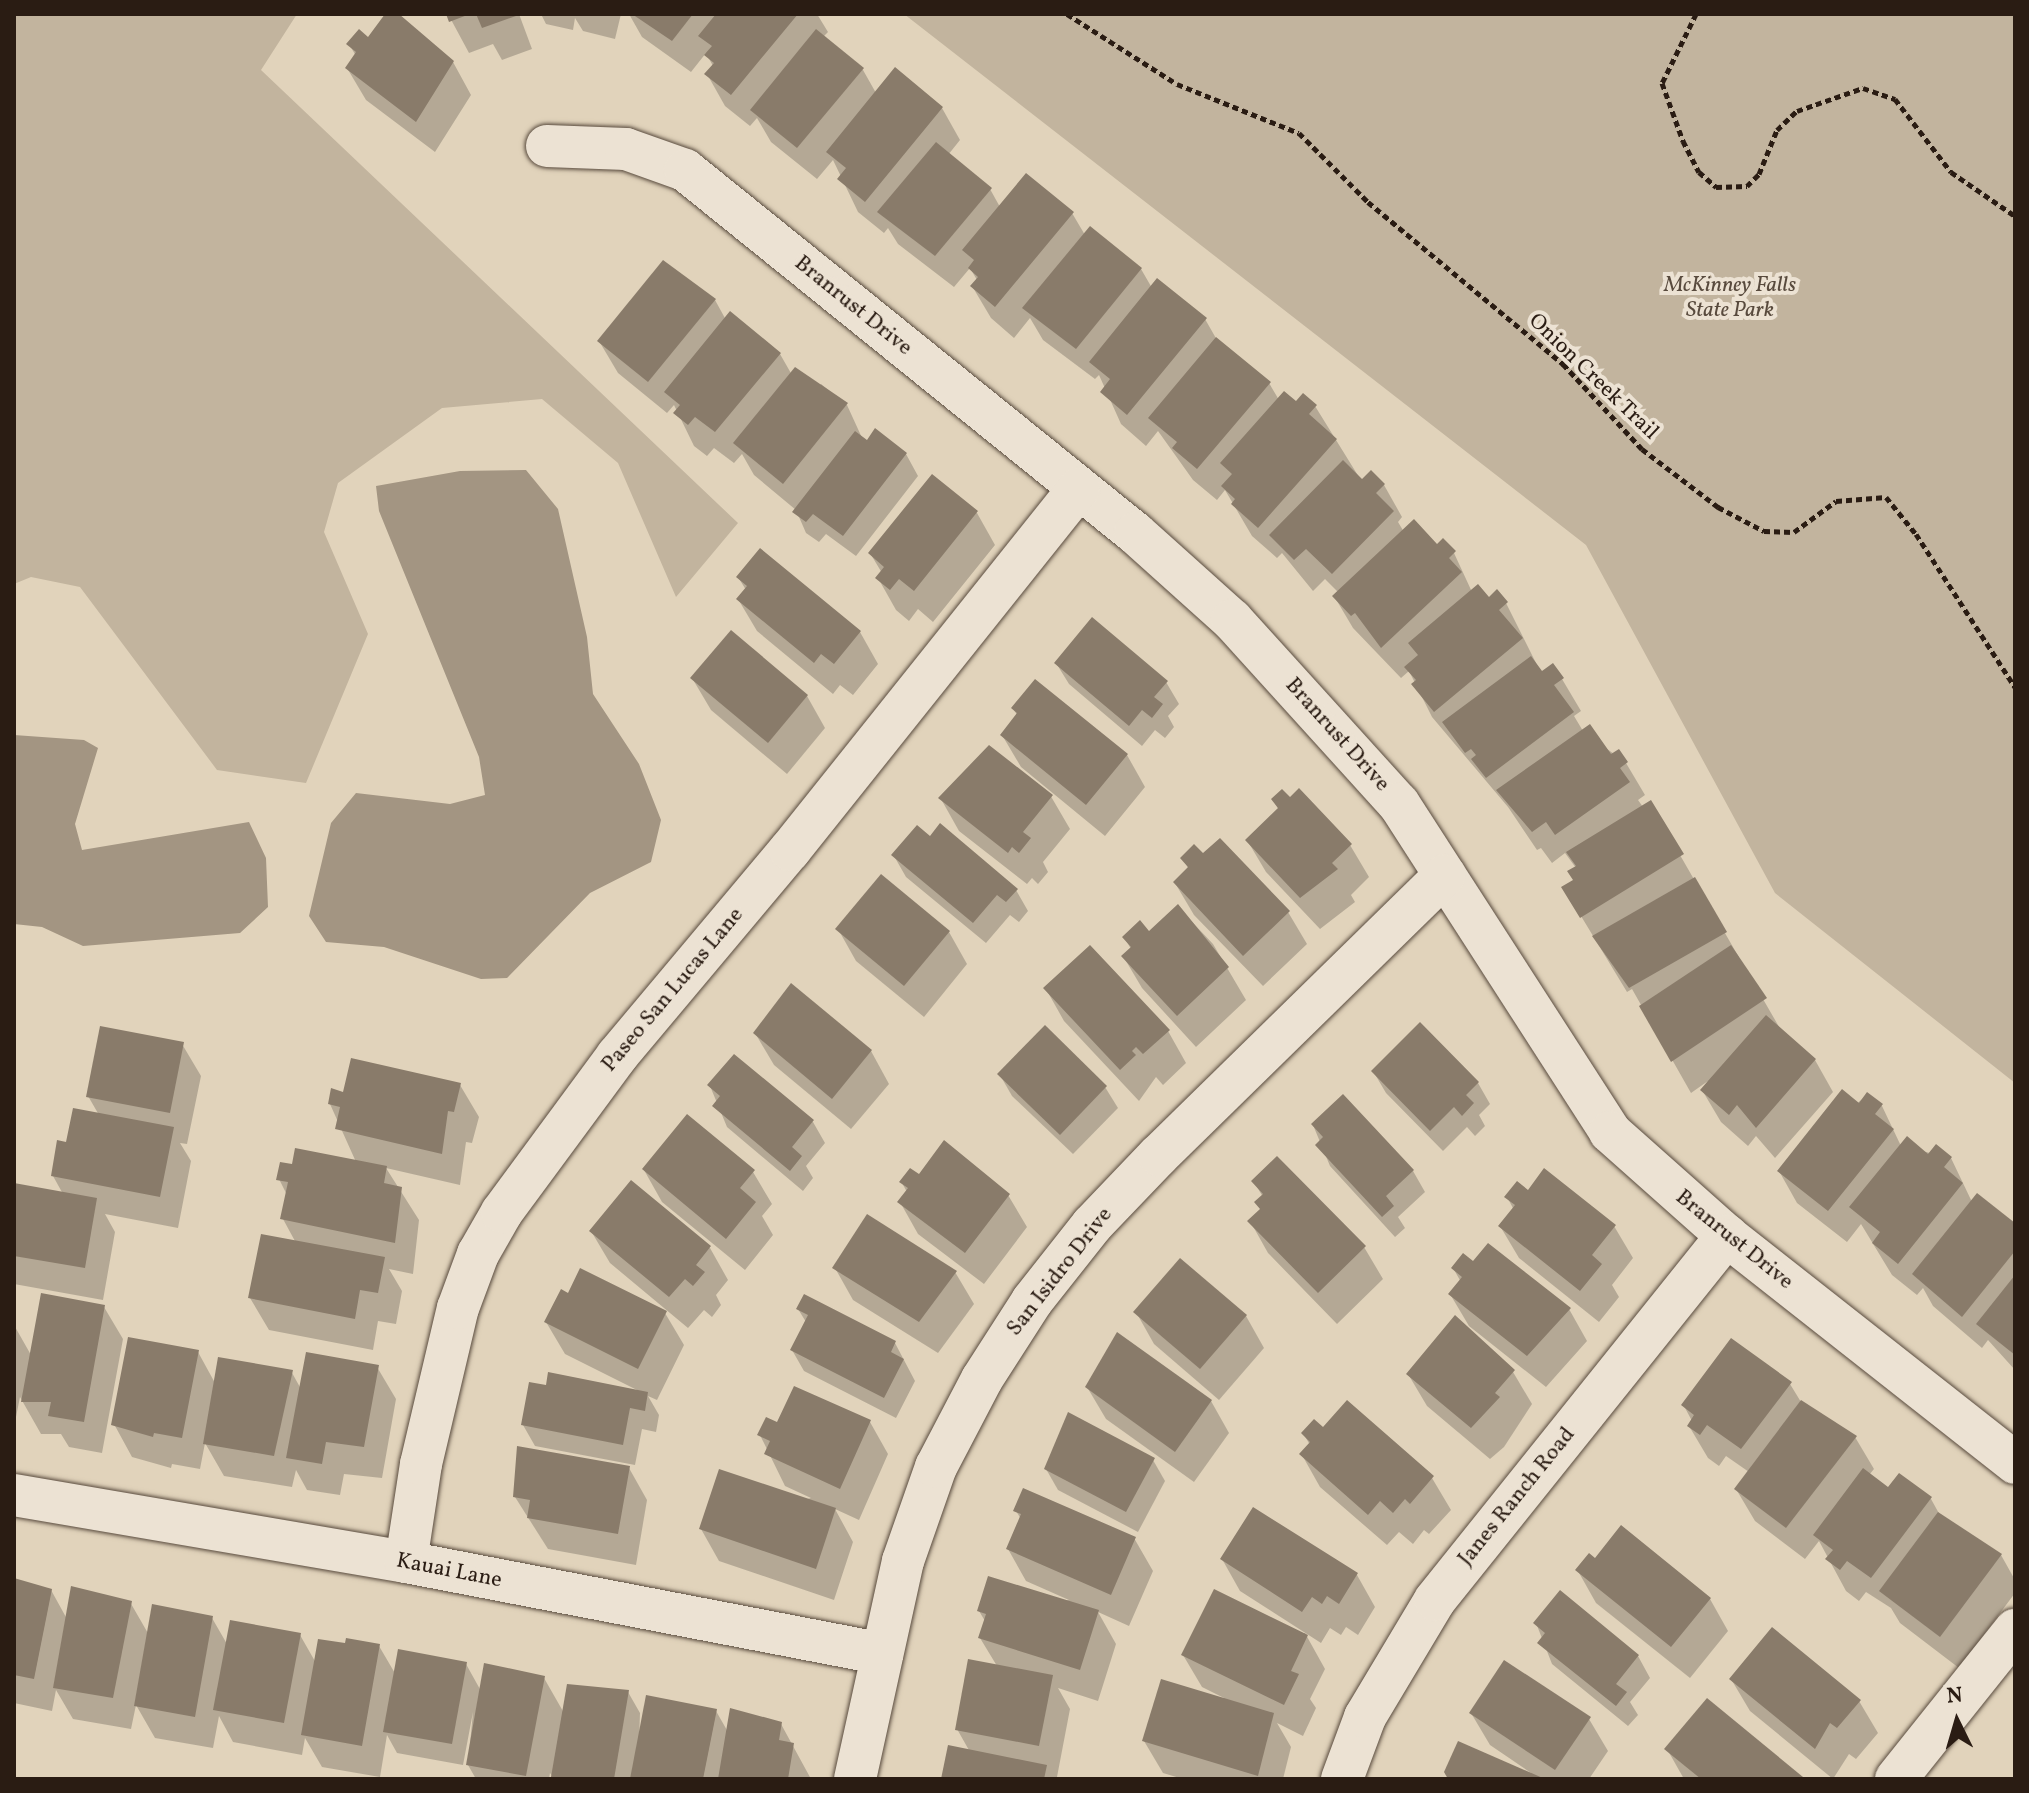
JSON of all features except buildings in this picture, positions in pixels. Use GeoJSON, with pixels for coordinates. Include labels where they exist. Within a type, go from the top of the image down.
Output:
{"type":"FeatureCollection","features":[{"type":"Feature","properties":{"kind":"street","name":"Branrust Drive"},"geometry":{"type":"LineString","coordinates":[[547,146],[626,149],[685,170],[1079,488],[1232,620],[1399,804],[1610,1132],[1727,1236],[2015,1463]]}},
{"type":"Feature","properties":{"kind":"street","name":"Paseo San Lucas Lane"},"geometry":{"type":"LineString","coordinates":[[406,1562],[421,1464],[458,1308],[478,1254],[502,1212],[617,1056],[790,850],[1079,488]]}},
{"type":"Feature","properties":{"kind":"street","name":"San Isidro Drive"},"geometry":{"type":"LineString","coordinates":[[855,1779],[903,1561],[936,1467],[982,1379],[1032,1301],[1111,1205],[1445,875]]}},
{"type":"Feature","properties":{"kind":"street","name":"Janes Ranch Road"},"geometry":{"type":"LineString","coordinates":[[1342,1779],[1372,1703],[1435,1600],[1727,1236]]}},
{"type":"Feature","properties":{"kind":"street","name":"Kauai Lane"},"geometry":{"type":"LineString","coordinates":[[14,1495],[406,1562],[882,1654]]}},
{"type":"Feature","properties":{"kind":"street"},"geometry":{"type":"LineString","coordinates":[[1896,1779],[2015,1630]]}},
{"type":"Feature","properties":{"kind":"path","name":"Onion Creek Trail"},"geometry":{"type":"LineString","coordinates":[[1067,14],[1177,84],[1299,133],[1368,202],[1563,364],[1642,449],[1718,507],[1764,531],[1794,532],[1836,501],[1886,497],[1916,534],[2015,687]]}},
{"type":"Feature","properties":{"kind":"path"},"geometry":{"type":"LineString","coordinates":[[1696,14],[1662,83],[1683,141],[1699,172],[1716,187],[1747,186],[1759,174],[1777,130],[1797,111],[1863,88],[1895,99],[1913,116],[1951,172],[2015,216]]}},
{"type":"Feature","properties":{"kind":"green space"},"geometry":{"type":"Polygon","coordinates":[[[14,14],[297,14],[261,70],[738,523],[676,597],[618,463],[542,399],[442,408],[338,483],[324,532],[368,634],[306,783],[217,770],[80,587],[31,577],[14,584],[14,14]]]}},
{"type":"Feature","properties":{"kind":"green space","name":"McKinney Falls State Park"},"geometry":{"type":"Polygon","coordinates":[[[904,14],[2015,14],[2015,1083],[1775,893],[1586,545],[904,14]]]}},
{"type":"Feature","properties":{"kind":"shaded area"},"geometry":{"type":"Polygon","coordinates":[[[526,470],[558,509],[587,637],[593,694],[639,764],[661,820],[651,862],[590,893],[507,978],[481,979],[384,947],[326,942],[309,916],[331,823],[356,793],[450,804],[485,795],[479,757],[379,511],[376,486],[460,471],[526,470]]]}},
{"type":"Feature","properties":{"kind":"shaded area"},"geometry":{"type":"Polygon","coordinates":[[[14,735],[84,740],[98,748],[75,824],[82,850],[249,822],[266,858],[268,907],[240,933],[83,946],[42,927],[14,924],[14,735]]]}}]}
